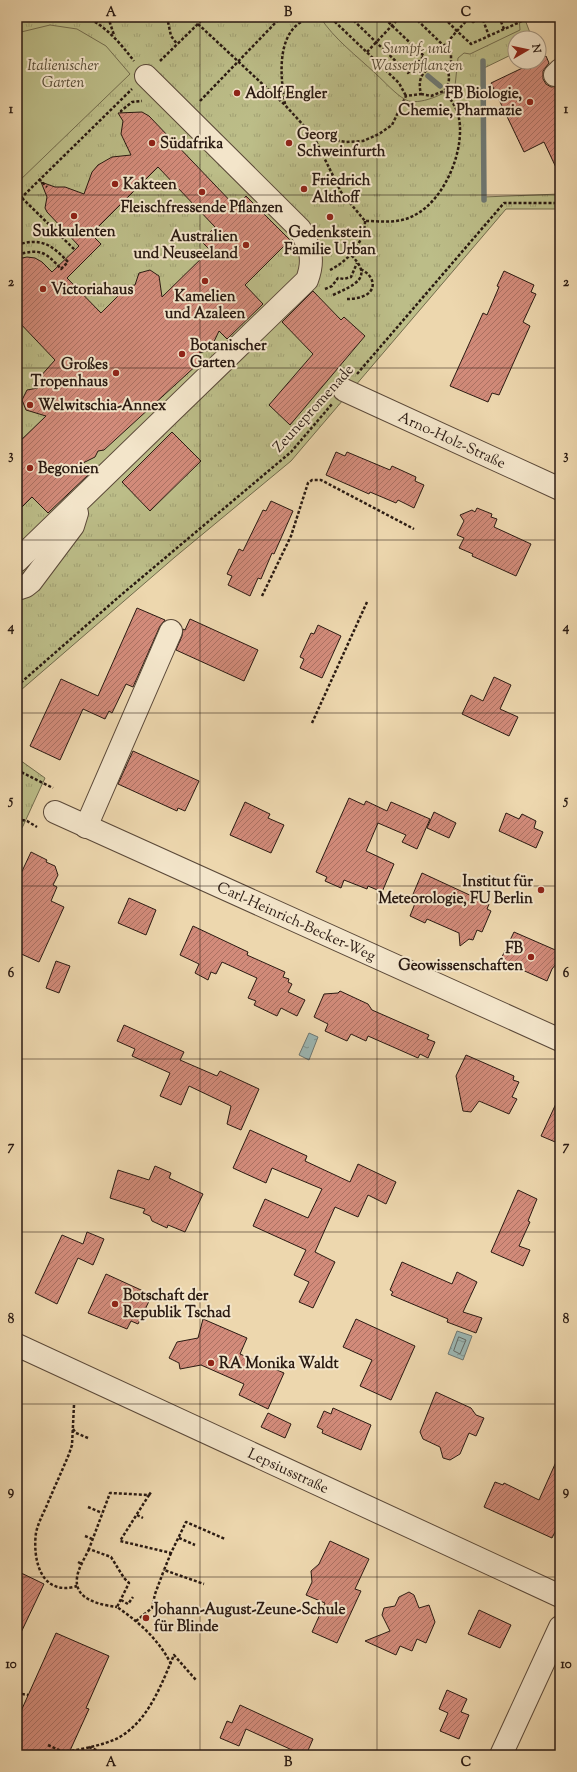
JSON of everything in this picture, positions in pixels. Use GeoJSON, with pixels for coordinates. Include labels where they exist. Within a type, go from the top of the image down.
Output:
{"type":"FeatureCollection","features":[{"type":"Feature","properties":{"kind":"street"},"geometry":{"type":"LineString","coordinates":[[17,561],[307,280],[310,271],[310,246],[300,229],[151,81]]}},
{"type":"Feature","properties":{"kind":"street","name":"Arno-Holz-Straße"},"geometry":{"type":"LineString","coordinates":[[344,390],[560,489]]}},
{"type":"Feature","properties":{"kind":"street"},"geometry":{"type":"LineString","coordinates":[[17,589],[26,586],[31,582],[73,526],[82,499]]}},
{"type":"Feature","properties":{"kind":"street"},"geometry":{"type":"LineString","coordinates":[[86,827],[171,631]]}},
{"type":"Feature","properties":{"kind":"street","name":"Carl-Heinrich-Becker-Weg"},"geometry":{"type":"LineString","coordinates":[[55,812],[560,1040]]}},
{"type":"Feature","properties":{"kind":"street","name":"Lepsiusstraße"},"geometry":{"type":"LineString","coordinates":[[17,1345],[560,1596]]}},
{"type":"Feature","properties":{"kind":"street"},"geometry":{"type":"LineString","coordinates":[[501,1755],[560,1627]]}},
{"type":"Feature","properties":{"kind":"path"},"geometry":{"type":"LineString","coordinates":[[86,17],[114,36],[151,81]]}},
{"type":"Feature","properties":{"kind":"path"},"geometry":{"type":"LineString","coordinates":[[108,17],[114,36]]}},
{"type":"Feature","properties":{"kind":"path"},"geometry":{"type":"LineString","coordinates":[[167,17],[171,36],[177,44]]}},
{"type":"Feature","properties":{"kind":"path"},"geometry":{"type":"LineString","coordinates":[[122,112],[121,111],[129,104],[142,101],[151,81],[177,44],[205,17]]}},
{"type":"Feature","properties":{"kind":"path"},"geometry":{"type":"LineString","coordinates":[[185,115],[239,62],[281,17]]}},
{"type":"Feature","properties":{"kind":"path"},"geometry":{"type":"LineString","coordinates":[[285,105],[281,65],[286,43],[290,34],[300,24],[313,17]]}},
{"type":"Feature","properties":{"kind":"path"},"geometry":{"type":"LineString","coordinates":[[326,17],[332,19],[399,83],[406,96]]}},
{"type":"Feature","properties":{"kind":"path"},"geometry":{"type":"LineString","coordinates":[[350,17],[408,73],[424,56],[384,17]]}},
{"type":"Feature","properties":{"kind":"path"},"geometry":{"type":"LineString","coordinates":[[367,52],[400,17]]}},
{"type":"Feature","properties":{"kind":"path"},"geometry":{"type":"LineString","coordinates":[[414,17],[451,52],[451,62],[447,68]]}},
{"type":"Feature","properties":{"kind":"path"},"geometry":{"type":"LineString","coordinates":[[443,17],[471,44],[531,17]]}},
{"type":"Feature","properties":{"kind":"path"},"geometry":{"type":"LineString","coordinates":[[444,46],[468,17],[473,22],[489,17]]}},
{"type":"Feature","properties":{"kind":"path"},"geometry":{"type":"LineString","coordinates":[[499,17],[504,29]]}},
{"type":"Feature","properties":{"kind":"path"},"geometry":{"type":"LineString","coordinates":[[483,20],[490,36]]}},
{"type":"Feature","properties":{"kind":"path"},"geometry":{"type":"LineString","coordinates":[[198,24],[285,105],[314,137],[341,192],[365,221],[386,223],[412,217],[425,208],[444,185],[457,156],[460,127],[458,114],[453,102],[444,91]]}},
{"type":"Feature","properties":{"kind":"path"},"geometry":{"type":"LineString","coordinates":[[421,94],[418,84],[421,76],[429,68],[437,66],[447,68]]}},
{"type":"Feature","properties":{"kind":"path"},"geometry":{"type":"LineString","coordinates":[[406,96],[421,94],[431,96],[444,91],[449,82],[447,68]]}},
{"type":"Feature","properties":{"kind":"path"},"geometry":{"type":"LineString","coordinates":[[17,202],[39,179],[151,81]]}},
{"type":"Feature","properties":{"kind":"path"},"geometry":{"type":"LineString","coordinates":[[314,137],[346,142],[363,141],[380,134],[392,124],[406,96]]}},
{"type":"Feature","properties":{"kind":"path"},"geometry":{"type":"LineString","coordinates":[[39,179],[47,187]]}},
{"type":"Feature","properties":{"kind":"path"},"geometry":{"type":"LineString","coordinates":[[22,198],[75,250]]}},
{"type":"Feature","properties":{"kind":"path","name":"Zeunepromenade"},"geometry":{"type":"LineString","coordinates":[[17,686],[121,595],[291,452],[504,204],[560,203]]}},
{"type":"Feature","properties":{"kind":"path"},"geometry":{"type":"LineString","coordinates":[[329,271],[337,267],[363,238],[365,221]]}},
{"type":"Feature","properties":{"kind":"path"},"geometry":{"type":"LineString","coordinates":[[17,245],[29,241],[43,243],[55,248],[68,262],[61,269],[49,255],[36,251],[17,255]]}},
{"type":"Feature","properties":{"kind":"path"},"geometry":{"type":"LineString","coordinates":[[333,295],[359,282],[361,277],[360,269],[358,263],[350,254]]}},
{"type":"Feature","properties":{"kind":"path"},"geometry":{"type":"LineString","coordinates":[[325,289],[332,286],[338,278],[351,278],[358,263]]}},
{"type":"Feature","properties":{"kind":"path"},"geometry":{"type":"LineString","coordinates":[[347,299],[361,297],[371,290],[373,284],[369,275],[367,272],[360,269]]}},
{"type":"Feature","properties":{"kind":"path"},"geometry":{"type":"LineString","coordinates":[[262,596],[291,536],[308,483],[312,480],[321,480],[414,529]]}},
{"type":"Feature","properties":{"kind":"path"},"geometry":{"type":"LineString","coordinates":[[312,723],[367,602]]}},
{"type":"Feature","properties":{"kind":"path"},"geometry":{"type":"LineString","coordinates":[[17,770],[53,788]]}},
{"type":"Feature","properties":{"kind":"path"},"geometry":{"type":"LineString","coordinates":[[17,819],[27,821],[37,826]]}},
{"type":"Feature","properties":{"kind":"path"},"geometry":{"type":"LineString","coordinates":[[74,1406],[69,1454],[39,1521],[36,1533],[36,1548],[38,1568],[48,1582],[55,1586],[65,1588],[78,1586]]}},
{"type":"Feature","properties":{"kind":"path"},"geometry":{"type":"LineString","coordinates":[[72,1429],[76,1433],[88,1438]]}},
{"type":"Feature","properties":{"kind":"path"},"geometry":{"type":"LineString","coordinates":[[152,1491],[120,1541],[171,1553]]}},
{"type":"Feature","properties":{"kind":"path"},"geometry":{"type":"LineString","coordinates":[[150,1495],[110,1493],[77,1576],[78,1586],[82,1595],[88,1599],[107,1606],[117,1607],[136,1620],[157,1644],[171,1664]]}},
{"type":"Feature","properties":{"kind":"path"},"geometry":{"type":"LineString","coordinates":[[88,1507],[102,1513]]}},
{"type":"Feature","properties":{"kind":"path"},"geometry":{"type":"LineString","coordinates":[[137,1515],[143,1518]]}},
{"type":"Feature","properties":{"kind":"path"},"geometry":{"type":"LineString","coordinates":[[136,1620],[152,1608],[155,1594],[164,1570],[186,1522],[225,1539]]}},
{"type":"Feature","properties":{"kind":"path"},"geometry":{"type":"LineString","coordinates":[[85,1536],[92,1539]]}},
{"type":"Feature","properties":{"kind":"path"},"geometry":{"type":"LineString","coordinates":[[179,1538],[195,1545]]}},
{"type":"Feature","properties":{"kind":"path"},"geometry":{"type":"LineString","coordinates":[[89,1549],[111,1557],[124,1578],[129,1583],[117,1607]]}},
{"type":"Feature","properties":{"kind":"path"},"geometry":{"type":"LineString","coordinates":[[78,1562],[82,1564]]}},
{"type":"Feature","properties":{"kind":"path"},"geometry":{"type":"LineString","coordinates":[[164,1570],[204,1584]]}},
{"type":"Feature","properties":{"kind":"path"},"geometry":{"type":"LineString","coordinates":[[121,1600],[128,1604],[133,1597]]}},
{"type":"Feature","properties":{"kind":"path"},"geometry":{"type":"LineString","coordinates":[[48,1745],[61,1750],[69,1751],[89,1747],[116,1738],[138,1722],[151,1705],[174,1655],[196,1680]]}},
{"type":"Feature","properties":{"kind":"path"},"geometry":{"type":"LineString","coordinates":[[17,1693],[28,1695]]}},
{"type":"Feature","properties":{"kind":"path"},"geometry":{"type":"LineString","coordinates":[[89,1747],[108,1755]]}},
{"type":"Feature","properties":{"kind":"green space","name":"Botanischer Garten"},"geometry":{"type":"Polygon","coordinates":[[[17,17],[524,17],[529,30],[507,30],[507,57],[482,69],[483,197],[560,194],[560,209],[506,209],[291,461],[175,557],[21,690],[17,696],[17,17]]]}},
{"type":"Feature","properties":{"kind":"green space","name":"Sumpf- und Wasserpflanzen"},"geometry":{"type":"Polygon","coordinates":[[[320,17],[519,17],[520,30],[507,30],[507,36],[470,54],[464,53],[458,58],[455,86],[432,98],[411,101],[398,95],[346,47],[320,17]]]}},
{"type":"Feature","properties":{"kind":"green space","name":"Italienischer Garten"},"geometry":{"type":"Polygon","coordinates":[[[50,25],[77,29],[106,46],[130,74],[17,183],[17,33],[50,25]]]}},
{"type":"Feature","properties":{"kind":"green space"},"geometry":{"type":"Polygon","coordinates":[[[17,758],[45,778],[23,826],[20,831],[17,832],[17,758]]]}},
{"type":"Feature","properties":{"kind":"water"},"geometry":{"type":"Polygon","coordinates":[[[309,1033],[318,1037],[309,1060],[299,1055],[309,1033]]]}},
{"type":"Feature","properties":{"kind":"water"},"geometry":{"type":"Polygon","coordinates":[[[457,1331],[472,1336],[463,1360],[448,1354],[457,1331]]]}},
{"type":"Feature","properties":{"kind":"building","name":"FB Biologie, Chemie, Pharmazie"},"geometry":{"type":"Polygon","coordinates":[[[518,70],[544,70],[543,79],[546,84],[551,87],[560,86],[560,176],[544,142],[524,152],[491,83],[518,70]]]}},
{"type":"Feature","properties":{"kind":"building"},"geometry":{"type":"Polygon","coordinates":[[[142,112],[149,116],[236,207],[246,196],[290,240],[245,285],[263,304],[227,339],[219,331],[210,350],[199,353],[199,363],[104,450],[98,451],[95,457],[79,465],[88,475],[48,513],[32,497],[17,512],[17,444],[46,416],[26,410],[22,400],[27,390],[38,388],[39,378],[55,360],[17,320],[17,259],[27,257],[35,258],[42,262],[52,272],[79,246],[47,212],[45,208],[47,197],[41,182],[55,187],[65,187],[84,194],[92,172],[98,165],[112,157],[131,155],[121,134],[123,121],[118,113],[142,112]],[[158,167],[91,234],[101,244],[67,278],[101,313],[128,286],[135,285],[139,273],[150,270],[159,276],[162,297],[210,250],[201,241],[215,227],[158,167]]]}},
{"type":"Feature","properties":{"kind":"building"},"geometry":{"type":"Polygon","coordinates":[[[504,271],[534,285],[531,292],[536,294],[523,322],[530,326],[499,395],[492,393],[488,402],[450,386],[483,313],[487,315],[504,271]]]}},
{"type":"Feature","properties":{"kind":"building"},"geometry":{"type":"Polygon","coordinates":[[[313,291],[341,320],[344,317],[365,336],[290,425],[269,405],[313,354],[282,322],[313,291]]]}},
{"type":"Feature","properties":{"kind":"building"},"geometry":{"type":"Polygon","coordinates":[[[172,432],[201,461],[150,511],[122,482],[172,432]]]}},
{"type":"Feature","properties":{"kind":"building"},"geometry":{"type":"Polygon","coordinates":[[[336,452],[345,456],[347,452],[390,470],[392,466],[416,477],[415,481],[424,485],[414,508],[398,500],[396,503],[370,492],[369,494],[326,475],[336,452]]]}},
{"type":"Feature","properties":{"kind":"building"},"geometry":{"type":"Polygon","coordinates":[[[271,501],[293,511],[274,554],[272,553],[261,579],[258,578],[250,596],[228,585],[232,576],[227,574],[239,549],[243,551],[263,510],[266,511],[271,501]]]}},
{"type":"Feature","properties":{"kind":"building"},"geometry":{"type":"Polygon","coordinates":[[[477,508],[492,514],[491,517],[497,519],[494,527],[531,544],[516,576],[472,556],[473,554],[459,548],[464,538],[457,535],[464,521],[460,515],[472,510],[475,512],[477,508]]]}},
{"type":"Feature","properties":{"kind":"building"},"geometry":{"type":"Polygon","coordinates":[[[137,608],[165,620],[160,626],[133,687],[126,684],[112,713],[109,711],[105,719],[83,709],[60,760],[30,746],[61,679],[98,696],[137,608]]]}},
{"type":"Feature","properties":{"kind":"building"},"geometry":{"type":"Polygon","coordinates":[[[190,619],[258,650],[244,681],[176,650],[182,636],[183,629],[185,630],[190,619]]]}},
{"type":"Feature","properties":{"kind":"building"},"geometry":{"type":"Polygon","coordinates":[[[318,625],[341,636],[322,678],[300,668],[304,659],[300,657],[311,633],[314,634],[318,625]]]}},
{"type":"Feature","properties":{"kind":"building"},"geometry":{"type":"Polygon","coordinates":[[[494,677],[511,685],[500,709],[518,717],[509,736],[462,714],[471,695],[483,701],[494,677]]]}},
{"type":"Feature","properties":{"kind":"building"},"geometry":{"type":"Polygon","coordinates":[[[133,751],[199,781],[185,811],[178,808],[177,811],[118,784],[133,751]]]}},
{"type":"Feature","properties":{"kind":"building"},"geometry":{"type":"Polygon","coordinates":[[[349,798],[364,805],[366,801],[387,811],[391,802],[430,819],[417,849],[402,842],[406,835],[378,823],[366,851],[394,864],[382,892],[368,886],[367,889],[344,880],[341,888],[325,881],[327,877],[316,872],[349,798]]]}},
{"type":"Feature","properties":{"kind":"building"},"geometry":{"type":"Polygon","coordinates":[[[245,802],[270,814],[268,818],[284,825],[271,853],[230,835],[245,802]]]}},
{"type":"Feature","properties":{"kind":"building"},"geometry":{"type":"Polygon","coordinates":[[[434,812],[456,823],[449,838],[427,828],[434,812]]]}},
{"type":"Feature","properties":{"kind":"building"},"geometry":{"type":"Polygon","coordinates":[[[506,813],[519,819],[522,814],[536,821],[534,828],[543,832],[536,848],[499,831],[506,813]]]}},
{"type":"Feature","properties":{"kind":"building"},"geometry":{"type":"Polygon","coordinates":[[[31,852],[55,866],[58,875],[53,885],[57,887],[51,901],[64,907],[39,962],[17,952],[17,882],[31,852]]]}},
{"type":"Feature","properties":{"kind":"building"},"geometry":{"type":"Polygon","coordinates":[[[422,873],[489,904],[487,909],[491,911],[482,932],[477,930],[473,940],[469,939],[460,946],[459,933],[427,919],[425,923],[410,916],[416,901],[411,899],[422,873]]]}},
{"type":"Feature","properties":{"kind":"building"},"geometry":{"type":"Polygon","coordinates":[[[129,898],[156,910],[146,935],[118,923],[129,898]]]}},
{"type":"Feature","properties":{"kind":"building"},"geometry":{"type":"Polygon","coordinates":[[[193,926],[248,952],[247,955],[285,972],[283,977],[289,979],[288,982],[292,984],[288,992],[305,1000],[297,1016],[281,1008],[277,1016],[254,1005],[256,1001],[248,998],[257,978],[222,962],[216,974],[211,972],[208,980],[195,973],[199,964],[180,955],[193,926]]]}},
{"type":"Feature","properties":{"kind":"building","name":"FB Geowissenschaften"},"geometry":{"type":"Polygon","coordinates":[[[514,932],[560,952],[560,959],[552,969],[547,981],[509,964],[499,963],[514,932]]]}},
{"type":"Feature","properties":{"kind":"building"},"geometry":{"type":"Polygon","coordinates":[[[56,961],[70,966],[59,993],[46,988],[56,961]]]}},
{"type":"Feature","properties":{"kind":"building"},"geometry":{"type":"Polygon","coordinates":[[[340,991],[368,1004],[372,1010],[429,1035],[427,1039],[435,1042],[428,1058],[420,1054],[418,1058],[368,1036],[366,1041],[351,1034],[347,1041],[325,1031],[328,1024],[314,1017],[324,994],[338,993],[340,991]]]}},
{"type":"Feature","properties":{"kind":"building"},"geometry":{"type":"Polygon","coordinates":[[[124,1025],[184,1052],[180,1060],[217,1076],[220,1071],[259,1089],[241,1130],[227,1124],[231,1106],[189,1086],[181,1105],[160,1096],[170,1073],[132,1056],[135,1049],[117,1041],[124,1025]]]}},
{"type":"Feature","properties":{"kind":"building"},"geometry":{"type":"Polygon","coordinates":[[[466,1055],[514,1076],[513,1080],[519,1082],[512,1097],[517,1099],[509,1114],[479,1101],[471,1112],[463,1111],[456,1076],[466,1055]]]}},
{"type":"Feature","properties":{"kind":"building"},"geometry":{"type":"Polygon","coordinates":[[[560,1095],[560,1144],[541,1136],[560,1095]]]}},
{"type":"Feature","properties":{"kind":"building"},"geometry":{"type":"Polygon","coordinates":[[[250,1130],[307,1156],[305,1161],[350,1182],[358,1164],[396,1182],[386,1204],[368,1195],[358,1217],[335,1207],[315,1252],[335,1262],[313,1308],[299,1302],[309,1282],[294,1275],[306,1250],[253,1226],[265,1199],[308,1218],[322,1189],[272,1168],[266,1183],[233,1168],[250,1130]]]}},
{"type":"Feature","properties":{"kind":"building"},"geometry":{"type":"Polygon","coordinates":[[[155,1166],[171,1173],[169,1178],[203,1194],[185,1232],[168,1225],[167,1228],[152,1221],[150,1216],[143,1213],[145,1209],[110,1198],[118,1170],[149,1180],[155,1166]]]}},
{"type":"Feature","properties":{"kind":"building"},"geometry":{"type":"Polygon","coordinates":[[[518,1190],[537,1199],[528,1221],[530,1222],[519,1246],[530,1250],[523,1266],[491,1252],[518,1190]]]}},
{"type":"Feature","properties":{"kind":"building"},"geometry":{"type":"Polygon","coordinates":[[[87,1232],[104,1239],[93,1265],[78,1258],[57,1304],[35,1293],[62,1235],[83,1244],[87,1232]]]}},
{"type":"Feature","properties":{"kind":"building"},"geometry":{"type":"Polygon","coordinates":[[[402,1262],[452,1284],[457,1272],[477,1282],[463,1312],[482,1318],[476,1333],[447,1322],[448,1319],[391,1295],[393,1292],[390,1290],[402,1262]]]}},
{"type":"Feature","properties":{"kind":"building"},"geometry":{"type":"Polygon","coordinates":[[[106,1274],[152,1295],[138,1324],[131,1321],[127,1329],[88,1313],[106,1274]]]}},
{"type":"Feature","properties":{"kind":"building"},"geometry":{"type":"Polygon","coordinates":[[[203,1319],[247,1338],[240,1354],[284,1373],[268,1409],[239,1395],[244,1384],[201,1365],[180,1369],[179,1363],[169,1358],[177,1342],[198,1338],[203,1319]]]}},
{"type":"Feature","properties":{"kind":"building"},"geometry":{"type":"Polygon","coordinates":[[[356,1319],[415,1346],[391,1400],[360,1386],[372,1360],[343,1347],[356,1319]]]}},
{"type":"Feature","properties":{"kind":"building"},"geometry":{"type":"Polygon","coordinates":[[[436,1392],[471,1408],[476,1415],[484,1418],[476,1436],[469,1433],[460,1454],[450,1460],[443,1458],[440,1447],[423,1439],[420,1432],[436,1392]]]}},
{"type":"Feature","properties":{"kind":"building"},"geometry":{"type":"Polygon","coordinates":[[[333,1408],[371,1425],[361,1450],[322,1433],[323,1430],[317,1427],[324,1411],[331,1414],[333,1408]]]}},
{"type":"Feature","properties":{"kind":"building"},"geometry":{"type":"Polygon","coordinates":[[[268,1413],[291,1424],[285,1438],[261,1427],[268,1413]]]}},
{"type":"Feature","properties":{"kind":"building"},"geometry":{"type":"Polygon","coordinates":[[[560,1453],[560,1522],[552,1538],[484,1507],[495,1482],[503,1485],[504,1483],[539,1500],[560,1453]]]}},
{"type":"Feature","properties":{"kind":"building"},"geometry":{"type":"Polygon","coordinates":[[[330,1541],[369,1559],[355,1589],[361,1591],[337,1643],[312,1632],[325,1603],[306,1595],[312,1582],[311,1571],[319,1564],[330,1541]]]}},
{"type":"Feature","properties":{"kind":"building"},"geometry":{"type":"Polygon","coordinates":[[[17,1571],[44,1584],[17,1641],[17,1571]]]}},
{"type":"Feature","properties":{"kind":"building"},"geometry":{"type":"Polygon","coordinates":[[[409,1592],[414,1595],[419,1608],[429,1605],[435,1622],[426,1643],[417,1639],[412,1651],[400,1646],[396,1655],[365,1641],[390,1631],[382,1615],[384,1608],[395,1606],[399,1597],[409,1592]]]}},
{"type":"Feature","properties":{"kind":"building"},"geometry":{"type":"Polygon","coordinates":[[[479,1610],[511,1625],[500,1648],[468,1634],[479,1610]]]}},
{"type":"Feature","properties":{"kind":"building"},"geometry":{"type":"Polygon","coordinates":[[[56,1633],[109,1656],[86,1708],[89,1709],[68,1755],[17,1755],[17,1720],[56,1633]]]}},
{"type":"Feature","properties":{"kind":"building"},"geometry":{"type":"Polygon","coordinates":[[[447,1690],[467,1699],[461,1712],[469,1715],[459,1739],[440,1731],[448,1713],[439,1709],[447,1690]]]}},
{"type":"Feature","properties":{"kind":"building"},"geometry":{"type":"Polygon","coordinates":[[[240,1705],[313,1739],[306,1755],[246,1729],[239,1746],[220,1738],[227,1721],[232,1723],[240,1705]]]}},
{"type":"Feature","properties":{"kind":"waterway"},"geometry":{"type":"LineString","coordinates":[[483,61],[484,200]]}},
{"type":"Feature","properties":{"kind":"waterway"},"geometry":{"type":"LineString","coordinates":[[428,76],[440,86]]}},
{"type":"Feature","properties":{"kind":"place","name":"Adolf Engler"},"geometry":{"type":"Point","coordinates":[237,93]}},
{"type":"Feature","properties":{"kind":"place","name":"FB Biologie, Chemie, Pharmazie"},"geometry":{"type":"Point","coordinates":[530,102]}},
{"type":"Feature","properties":{"kind":"place","name":"Südafrika"},"geometry":{"type":"Point","coordinates":[152,143]}},
{"type":"Feature","properties":{"kind":"place","name":"Georg Schweinfurth"},"geometry":{"type":"Point","coordinates":[289,143]}},
{"type":"Feature","properties":{"kind":"place","name":"Kakteen"},"geometry":{"type":"Point","coordinates":[115,184]}},
{"type":"Feature","properties":{"kind":"place","name":"Friedrich Althoff"},"geometry":{"type":"Point","coordinates":[304,189]}},
{"type":"Feature","properties":{"kind":"place","name":"Fleischfressende Pflanzen"},"geometry":{"type":"Point","coordinates":[202,192]}},
{"type":"Feature","properties":{"kind":"place","name":"Sukkulenten"},"geometry":{"type":"Point","coordinates":[74,216]}},
{"type":"Feature","properties":{"kind":"place","name":"Gedenkstein Familie Urban"},"geometry":{"type":"Point","coordinates":[330,217]}},
{"type":"Feature","properties":{"kind":"place","name":"Australien und Neuseeland"},"geometry":{"type":"Point","coordinates":[246,245]}},
{"type":"Feature","properties":{"kind":"place","name":"Kamelien und Azaleen"},"geometry":{"type":"Point","coordinates":[205,281]}},
{"type":"Feature","properties":{"kind":"place","name":"Victoriahaus"},"geometry":{"type":"Point","coordinates":[43,289]}},
{"type":"Feature","properties":{"kind":"place","name":"Botanischer Garten"},"geometry":{"type":"Point","coordinates":[182,354]}},
{"type":"Feature","properties":{"kind":"place","name":"Großes Tropenhaus"},"geometry":{"type":"Point","coordinates":[116,373]}},
{"type":"Feature","properties":{"kind":"place","name":"Welwitschia-Annex"},"geometry":{"type":"Point","coordinates":[30,405]}},
{"type":"Feature","properties":{"kind":"place","name":"Begonien"},"geometry":{"type":"Point","coordinates":[30,468]}},
{"type":"Feature","properties":{"kind":"place","name":"Institut für Meteorologie, FU Berlin"},"geometry":{"type":"Point","coordinates":[541,890]}},
{"type":"Feature","properties":{"kind":"place","name":"FB Geowissenschaften"},"geometry":{"type":"Point","coordinates":[531,957]}},
{"type":"Feature","properties":{"kind":"place","name":"Botschaft der Republik Tschad"},"geometry":{"type":"Point","coordinates":[115,1304]}},
{"type":"Feature","properties":{"kind":"place","name":"RA Monika Waldt"},"geometry":{"type":"Point","coordinates":[211,1363]}},
{"type":"Feature","properties":{"kind":"place","name":"Johann-August-Zeune-Schule für Blinde"},"geometry":{"type":"Point","coordinates":[146,1618]}}]}
